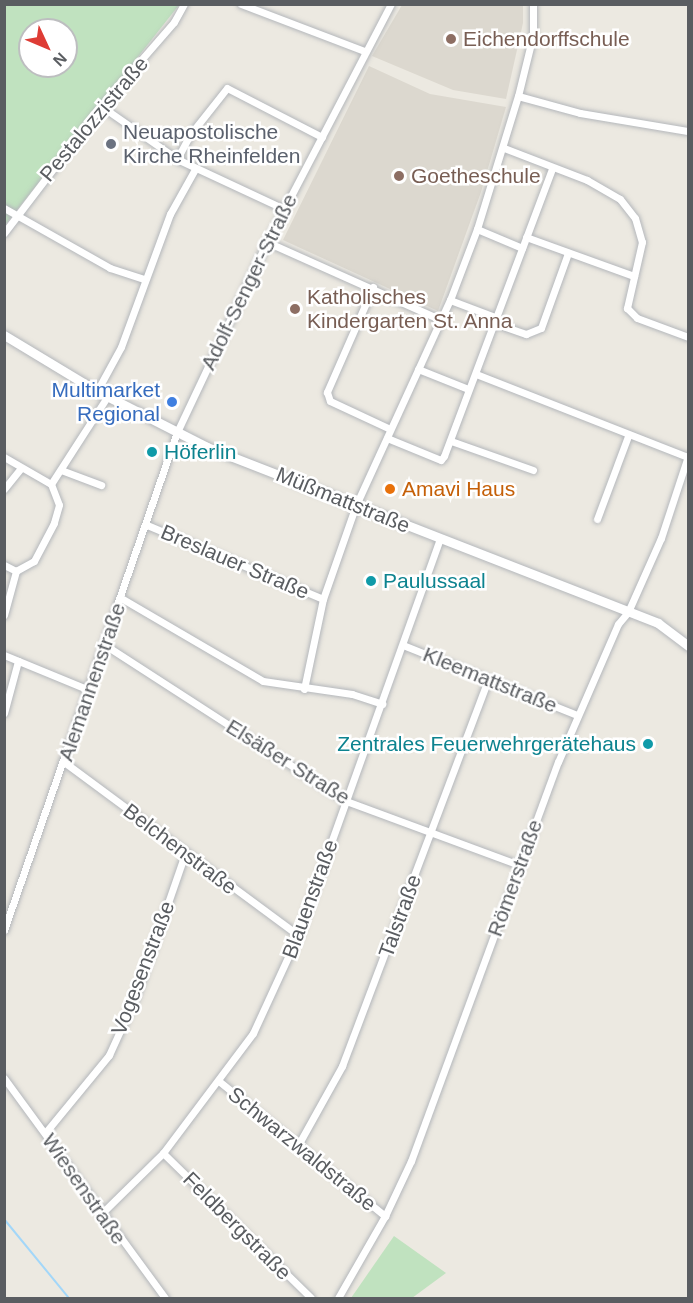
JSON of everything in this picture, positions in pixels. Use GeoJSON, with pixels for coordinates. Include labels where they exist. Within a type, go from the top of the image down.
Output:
{"type":"FeatureCollection","features":[{"type":"Feature","properties":{"kind":"street","name":"Pestalozzistraße"},"geometry":{"type":"LineString","coordinates":[[4,233],[101,106],[174,22],[184,4]]}},
{"type":"Feature","properties":{"kind":"street"},"geometry":{"type":"LineString","coordinates":[[241,4],[364,51]]}},
{"type":"Feature","properties":{"kind":"street","name":"Adolf-Senger-Straße"},"geometry":{"type":"LineString","coordinates":[[177,432],[267,242],[364,51],[391,4]]}},
{"type":"Feature","properties":{"kind":"street"},"geometry":{"type":"LineString","coordinates":[[304,689],[323,599],[356,505],[450,300],[477,229],[504,148],[518,96],[533,34],[533,4]]}},
{"type":"Feature","properties":{"kind":"street"},"geometry":{"type":"LineString","coordinates":[[177,159],[196,127],[227,88],[322,137]]}},
{"type":"Feature","properties":{"kind":"street"},"geometry":{"type":"LineString","coordinates":[[518,96],[580,113],[688,131]]}},
{"type":"Feature","properties":{"kind":"street"},"geometry":{"type":"LineString","coordinates":[[101,106],[177,159],[284,209]]}},
{"type":"Feature","properties":{"kind":"street"},"geometry":{"type":"LineString","coordinates":[[504,148],[610,190],[628,208],[640,228],[642,242],[626,300],[630,313],[688,337]]}},
{"type":"Feature","properties":{"kind":"street"},"geometry":{"type":"LineString","coordinates":[[387,438],[441,460],[451,441],[468,389],[476,374],[494,320],[552,168]]}},
{"type":"Feature","properties":{"kind":"street"},"geometry":{"type":"LineString","coordinates":[[97,391],[121,347],[144,279],[170,214],[195,169]]}},
{"type":"Feature","properties":{"kind":"street"},"geometry":{"type":"LineString","coordinates":[[4,208],[110,268],[144,279]]}},
{"type":"Feature","properties":{"kind":"street"},"geometry":{"type":"LineString","coordinates":[[477,229],[522,248]]}},
{"type":"Feature","properties":{"kind":"street"},"geometry":{"type":"LineString","coordinates":[[526,237],[634,276]]}},
{"type":"Feature","properties":{"kind":"street"},"geometry":{"type":"LineString","coordinates":[[267,242],[373,287],[441,320]]}},
{"type":"Feature","properties":{"kind":"street"},"geometry":{"type":"LineString","coordinates":[[450,300],[526,334],[541,328],[568,253]]}},
{"type":"Feature","properties":{"kind":"street"},"geometry":{"type":"LineString","coordinates":[[373,287],[327,392],[330,401],[390,429]]}},
{"type":"Feature","properties":{"kind":"street","name":"Müßmattstraße"},"geometry":{"type":"LineString","coordinates":[[4,335],[107,397],[177,432],[667,628],[688,646]]}},
{"type":"Feature","properties":{"kind":"street"},"geometry":{"type":"LineString","coordinates":[[418,369],[468,389]]}},
{"type":"Feature","properties":{"kind":"street"},"geometry":{"type":"LineString","coordinates":[[476,374],[628,436],[688,457]]}},
{"type":"Feature","properties":{"kind":"street"},"geometry":{"type":"LineString","coordinates":[[51,484],[107,397]]}},
{"type":"Feature","properties":{"kind":"street","name":"Alemannenstraße"},"geometry":{"type":"LineString","coordinates":[[4,930],[147,525],[177,432]]}},
{"type":"Feature","properties":{"kind":"street"},"geometry":{"type":"LineString","coordinates":[[597,519],[628,436]]}},
{"type":"Feature","properties":{"kind":"street"},"geometry":{"type":"LineString","coordinates":[[451,441],[533,470]]}},
{"type":"Feature","properties":{"kind":"street"},"geometry":{"type":"LineString","coordinates":[[4,457],[51,484],[58,494],[54,523],[34,561],[16,571],[4,615]]}},
{"type":"Feature","properties":{"kind":"street","name":"Römerstraße"},"geometry":{"type":"LineString","coordinates":[[338,1299],[385,1216],[411,1161],[519,865],[577,715],[620,620],[627,612],[670,514],[688,457]]}},
{"type":"Feature","properties":{"kind":"street"},"geometry":{"type":"LineString","coordinates":[[4,489],[21,468]]}},
{"type":"Feature","properties":{"kind":"street"},"geometry":{"type":"LineString","coordinates":[[61,470],[101,485]]}},
{"type":"Feature","properties":{"kind":"street","name":"Breslauer Straße"},"geometry":{"type":"LineString","coordinates":[[147,525],[323,599]]}},
{"type":"Feature","properties":{"kind":"street","name":"Blauenstraße"},"geometry":{"type":"LineString","coordinates":[[101,1214],[163,1153],[220,1082],[254,1033],[297,935],[440,539]]}},
{"type":"Feature","properties":{"kind":"street"},"geometry":{"type":"LineString","coordinates":[[4,566],[16,571]]}},
{"type":"Feature","properties":{"kind":"street"},"geometry":{"type":"LineString","coordinates":[[121,598],[243,671],[282,686],[352,694],[382,704]]}},
{"type":"Feature","properties":{"kind":"street","name":"Elsäßer Straße"},"geometry":{"type":"LineString","coordinates":[[105,645],[346,801],[519,865]]}},
{"type":"Feature","properties":{"kind":"street","name":"Kleemattstraße"},"geometry":{"type":"LineString","coordinates":[[403,645],[577,715]]}},
{"type":"Feature","properties":{"kind":"street"},"geometry":{"type":"LineString","coordinates":[[4,655],[89,690]]}},
{"type":"Feature","properties":{"kind":"street"},"geometry":{"type":"LineString","coordinates":[[4,713],[18,661]]}},
{"type":"Feature","properties":{"kind":"street","name":"Talstraße"},"geometry":{"type":"LineString","coordinates":[[297,1147],[342,1066],[488,679]]}},
{"type":"Feature","properties":{"kind":"street","name":"Belchenstraße"},"geometry":{"type":"LineString","coordinates":[[64,762],[297,935]]}},
{"type":"Feature","properties":{"kind":"street","name":"Vogesenstraße"},"geometry":{"type":"LineString","coordinates":[[45,1133],[109,1055],[135,998],[185,854]]}},
{"type":"Feature","properties":{"kind":"street","name":"Wiesenstraße"},"geometry":{"type":"LineString","coordinates":[[4,1078],[165,1299]]}},
{"type":"Feature","properties":{"kind":"street","name":"Schwarzwaldstraße"},"geometry":{"type":"LineString","coordinates":[[220,1082],[297,1147],[385,1216]]}},
{"type":"Feature","properties":{"kind":"street","name":"Feldbergstraße"},"geometry":{"type":"LineString","coordinates":[[163,1153],[311,1299]]}},
{"type":"Feature","properties":{"kind":"shaded area","name":"Eichendorffschule"},"geometry":{"type":"Polygon","coordinates":[[[402,5],[523,5],[523,23],[506,99],[453,90],[372,56],[402,5]]]}},
{"type":"Feature","properties":{"kind":"shaded area","name":"Goetheschule"},"geometry":{"type":"Polygon","coordinates":[[[369,66],[430,94],[506,107],[481,192],[438,311],[283,240],[369,66]]]}},
{"type":"Feature","properties":{"kind":"green space"},"geometry":{"type":"Polygon","coordinates":[[[5,5],[179,5],[5,225],[5,5]]]}},
{"type":"Feature","properties":{"kind":"green space"},"geometry":{"type":"Polygon","coordinates":[[[394,1236],[446,1273],[412,1298],[351,1298],[394,1236]]]}},
{"type":"Feature","properties":{"kind":"waterway"},"geometry":{"type":"LineString","coordinates":[[4,1219],[69,1298]]}},
{"type":"Feature","properties":{"kind":"place","name":"Eichendorffschule"},"geometry":{"type":"Point","coordinates":[451,39]}},
{"type":"Feature","properties":{"kind":"place","name":"Neuapostolische Kirche Rheinfelden"},"geometry":{"type":"Point","coordinates":[111,144]}},
{"type":"Feature","properties":{"kind":"place","name":"Goetheschule"},"geometry":{"type":"Point","coordinates":[399,176]}},
{"type":"Feature","properties":{"kind":"place","name":"Katholisches Kindergarten St. Anna"},"geometry":{"type":"Point","coordinates":[295,309]}},
{"type":"Feature","properties":{"kind":"place","name":"Multimarket Regional"},"geometry":{"type":"Point","coordinates":[172,402]}},
{"type":"Feature","properties":{"kind":"place","name":"Höferlin"},"geometry":{"type":"Point","coordinates":[152,452]}},
{"type":"Feature","properties":{"kind":"place","name":"Amavi Haus"},"geometry":{"type":"Point","coordinates":[390,489]}},
{"type":"Feature","properties":{"kind":"place","name":"Paulussaal"},"geometry":{"type":"Point","coordinates":[371,581]}},
{"type":"Feature","properties":{"kind":"place","name":"Zentrales Feuerwehrgerätehaus"},"geometry":{"type":"Point","coordinates":[648,744]}}]}
